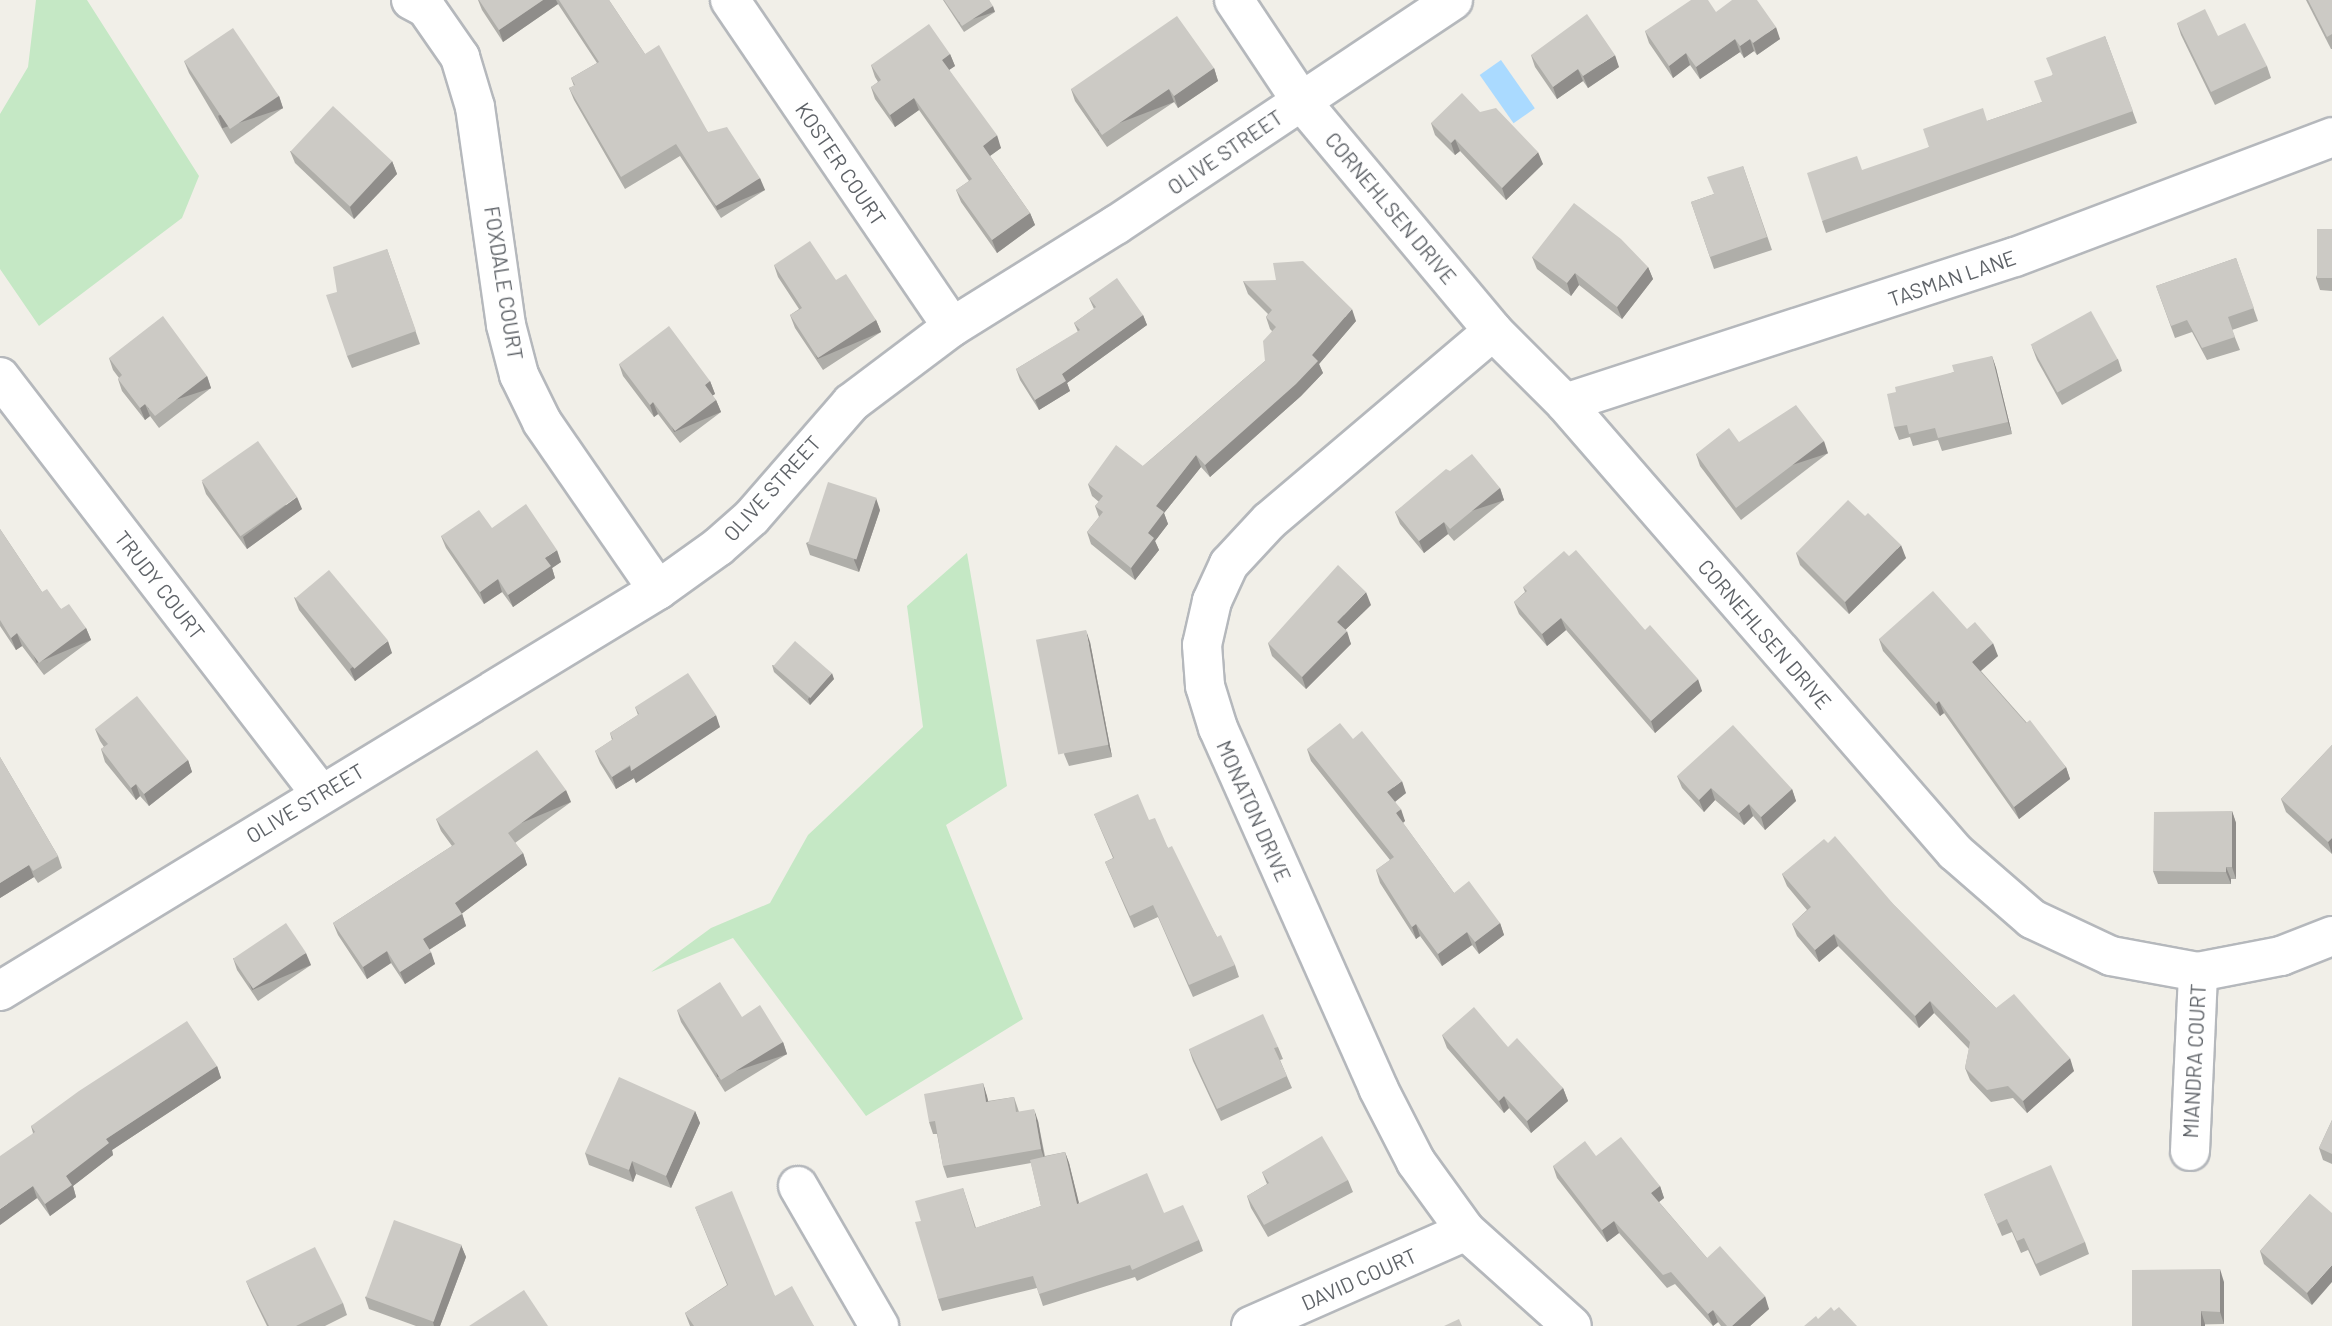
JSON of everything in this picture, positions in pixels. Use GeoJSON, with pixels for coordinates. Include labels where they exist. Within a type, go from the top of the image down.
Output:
{"type":"FeatureCollection","features":[{"type":"Feature","properties":{"kind":"street","name":"FOXDALE COURT"},"geometry":{"type":"LineString","coordinates":[[411,0],[426,8],[460,57],[475,107],[506,325],[519,375],[542,422],[658,590]]}},
{"type":"Feature","properties":{"kind":"street","name":"KOSTER COURT"},"geometry":{"type":"LineString","coordinates":[[730,0],[952,327]]}},
{"type":"Feature","properties":{"kind":"street","name":"CORNEHLSEN DRIVE"},"geometry":{"type":"LineString","coordinates":[[1234,0],[1301,102],[1493,331],[1566,403],[1955,852],[2032,919],[2111,956],[2198,972],[2281,956],[2332,936]]}},
{"type":"Feature","properties":{"kind":"street","name":"OLIVE STREET"},"geometry":{"type":"LineString","coordinates":[[0,991],[320,793],[658,590],[719,547],[752,517],[851,403],[952,327],[1301,102],[1453,0]]}},
{"type":"Feature","properties":{"kind":"street","name":"TASMAN LANE"},"geometry":{"type":"LineString","coordinates":[[1566,403],[2015,257],[2332,137]]}},
{"type":"Feature","properties":{"kind":"street","name":"MONATON DRIVE"},"geometry":{"type":"LineString","coordinates":[[1493,331],[1269,521],[1229,564],[1213,601],[1202,645],[1205,686],[1218,728],[1378,1088],[1416,1162],[1466,1231],[1572,1326]]}},
{"type":"Feature","properties":{"kind":"street","name":"TRUDY COURT"},"geometry":{"type":"LineString","coordinates":[[0,377],[320,793]]}},
{"type":"Feature","properties":{"kind":"street","name":"MIANDRA COURT"},"geometry":{"type":"LineString","coordinates":[[2190,1151],[2198,972]]}},
{"type":"Feature","properties":{"kind":"street"},"geometry":{"type":"LineString","coordinates":[[797,1186],[879,1326]]}},
{"type":"Feature","properties":{"kind":"street","name":"DAVID COURT"},"geometry":{"type":"LineString","coordinates":[[1251,1326],[1466,1231]]}},
{"type":"Feature","properties":{"kind":"green space"},"geometry":{"type":"Polygon","coordinates":[[[36,0],[87,0],[199,176],[182,218],[39,326],[0,269],[0,114],[28,67],[36,0]]]}},
{"type":"Feature","properties":{"kind":"green space"},"geometry":{"type":"Polygon","coordinates":[[[967,553],[1007,786],[946,825],[1023,1019],[866,1116],[733,938],[651,972],[711,928],[770,903],[808,835],[923,727],[907,606],[967,553]]]}},
{"type":"Feature","properties":{"kind":"water"},"geometry":{"type":"Polygon","coordinates":[[[1501,60],[1535,108],[1514,123],[1480,75],[1501,60]]]}},
{"type":"Feature","properties":{"kind":"building"},"geometry":{"type":"Polygon","coordinates":[[[479,0],[543,0],[499,30],[479,0]]]}},
{"type":"Feature","properties":{"kind":"building"},"geometry":{"type":"Polygon","coordinates":[[[559,0],[609,0],[645,54],[659,45],[708,132],[727,127],[760,178],[716,206],[676,144],[621,177],[569,88],[575,85],[571,78],[599,62],[559,0]]]}},
{"type":"Feature","properties":{"kind":"building"},"geometry":{"type":"Polygon","coordinates":[[[944,0],[989,0],[993,6],[962,26],[944,0]]]}},
{"type":"Feature","properties":{"kind":"building"},"geometry":{"type":"Polygon","coordinates":[[[1691,0],[1708,0],[1716,12],[1732,0],[1757,0],[1776,27],[1753,43],[1750,39],[1740,46],[1735,39],[1696,67],[1686,53],[1669,66],[1645,31],[1691,0]]]}},
{"type":"Feature","properties":{"kind":"building"},"geometry":{"type":"Polygon","coordinates":[[[2308,0],[2332,0],[2332,34],[2327,37],[2308,0]]]}},
{"type":"Feature","properties":{"kind":"building"},"geometry":{"type":"Polygon","coordinates":[[[2205,9],[2218,36],[2245,23],[2267,66],[2211,92],[2177,23],[2205,9]]]}},
{"type":"Feature","properties":{"kind":"building"},"geometry":{"type":"Polygon","coordinates":[[[1587,14],[1615,55],[1583,76],[1578,69],[1553,87],[1531,55],[1587,14]]]}},
{"type":"Feature","properties":{"kind":"building"},"geometry":{"type":"Polygon","coordinates":[[[1177,16],[1214,68],[1174,96],[1169,89],[1102,135],[1071,89],[1177,16]]]}},
{"type":"Feature","properties":{"kind":"building"},"geometry":{"type":"Polygon","coordinates":[[[929,24],[950,54],[942,60],[997,135],[983,146],[1030,213],[992,240],[956,190],[972,179],[914,98],[890,115],[871,87],[881,80],[871,65],[929,24]]]}},
{"type":"Feature","properties":{"kind":"building"},"geometry":{"type":"Polygon","coordinates":[[[233,28],[279,96],[230,129],[184,61],[233,28]]]}},
{"type":"Feature","properties":{"kind":"building"},"geometry":{"type":"Polygon","coordinates":[[[2105,36],[2133,111],[1822,221],[1807,173],[1857,156],[1862,170],[1929,147],[1923,129],[1983,108],[1987,121],[2042,102],[2034,81],[2053,75],[2046,58],[2105,36]]]}},
{"type":"Feature","properties":{"kind":"building"},"geometry":{"type":"Polygon","coordinates":[[[1462,93],[1480,112],[1496,108],[1538,152],[1502,188],[1455,139],[1451,143],[1431,123],[1462,93]]]}},
{"type":"Feature","properties":{"kind":"building"},"geometry":{"type":"Polygon","coordinates":[[[333,106],[392,161],[350,207],[291,151],[333,106]]]}},
{"type":"Feature","properties":{"kind":"building"},"geometry":{"type":"Polygon","coordinates":[[[1743,166],[1767,237],[1710,257],[1691,202],[1714,194],[1707,177],[1743,166]]]}},
{"type":"Feature","properties":{"kind":"building"},"geometry":{"type":"Polygon","coordinates":[[[1574,203],[1621,239],[1648,267],[1617,307],[1575,273],[1567,283],[1532,257],[1574,203]]]}},
{"type":"Feature","properties":{"kind":"building"},"geometry":{"type":"Polygon","coordinates":[[[2317,229],[2332,229],[2332,278],[2317,278],[2317,229]]]}},
{"type":"Feature","properties":{"kind":"building"},"geometry":{"type":"Polygon","coordinates":[[[810,241],[836,280],[846,274],[876,320],[818,358],[790,315],[802,308],[774,265],[810,241]]]}},
{"type":"Feature","properties":{"kind":"building"},"geometry":{"type":"Polygon","coordinates":[[[387,249],[416,331],[347,356],[326,295],[337,292],[333,267],[387,249]]]}},
{"type":"Feature","properties":{"kind":"building"},"geometry":{"type":"Polygon","coordinates":[[[2236,258],[2254,308],[2228,317],[2235,337],[2202,348],[2187,320],[2171,326],[2156,286],[2236,258]]]}},
{"type":"Feature","properties":{"kind":"building"},"geometry":{"type":"Polygon","coordinates":[[[1303,261],[1352,309],[1312,355],[1318,361],[1296,384],[1205,465],[1196,455],[1156,506],[1164,512],[1148,533],[1154,538],[1131,568],[1087,532],[1103,512],[1095,506],[1103,496],[1088,484],[1116,445],[1143,466],[1265,361],[1263,341],[1276,327],[1266,317],[1272,310],[1243,281],[1276,280],[1273,263],[1303,261]]]}},
{"type":"Feature","properties":{"kind":"building"},"geometry":{"type":"Polygon","coordinates":[[[1117,278],[1143,315],[1062,374],[1066,381],[1035,400],[1016,369],[1080,330],[1074,323],[1096,307],[1089,298],[1117,278]]]}},
{"type":"Feature","properties":{"kind":"building"},"geometry":{"type":"Polygon","coordinates":[[[2091,311],[2118,359],[2057,393],[2031,344],[2091,311]]]}},
{"type":"Feature","properties":{"kind":"building"},"geometry":{"type":"Polygon","coordinates":[[[163,316],[207,376],[155,416],[145,404],[140,408],[118,379],[122,375],[109,358],[163,316]]]}},
{"type":"Feature","properties":{"kind":"building"},"geometry":{"type":"Polygon","coordinates":[[[669,326],[710,381],[705,385],[716,400],[675,431],[653,402],[650,405],[619,364],[669,326]]]}},
{"type":"Feature","properties":{"kind":"building"},"geometry":{"type":"Polygon","coordinates":[[[1992,356],[2008,422],[1938,438],[1935,428],[1909,434],[1907,425],[1894,427],[1887,394],[1896,392],[1895,387],[1954,372],[1952,365],[1992,356]]]}},
{"type":"Feature","properties":{"kind":"building"},"geometry":{"type":"Polygon","coordinates":[[[1796,405],[1824,441],[1736,508],[1696,454],[1729,428],[1739,442],[1796,405]]]}},
{"type":"Feature","properties":{"kind":"building"},"geometry":{"type":"Polygon","coordinates":[[[258,441],[297,497],[240,536],[201,481],[258,441]]]}},
{"type":"Feature","properties":{"kind":"building"},"geometry":{"type":"Polygon","coordinates":[[[1472,454],[1500,488],[1450,529],[1444,522],[1419,541],[1395,512],[1446,469],[1450,471],[1472,454]]]}},
{"type":"Feature","properties":{"kind":"building"},"geometry":{"type":"Polygon","coordinates":[[[828,482],[877,498],[856,560],[808,544],[828,482]]]}},
{"type":"Feature","properties":{"kind":"building"},"geometry":{"type":"Polygon","coordinates":[[[1848,500],[1865,516],[1868,513],[1901,545],[1845,602],[1796,553],[1848,500]]]}},
{"type":"Feature","properties":{"kind":"building"},"geometry":{"type":"Polygon","coordinates":[[[526,504],[557,550],[545,558],[551,566],[508,595],[498,579],[480,592],[441,536],[479,510],[492,528],[526,504]]]}},
{"type":"Feature","properties":{"kind":"building"},"geometry":{"type":"Polygon","coordinates":[[[0,529],[42,592],[47,589],[61,609],[69,604],[86,628],[39,663],[17,633],[11,638],[0,620],[0,529]]]}},
{"type":"Feature","properties":{"kind":"building"},"geometry":{"type":"Polygon","coordinates":[[[1576,550],[1645,630],[1650,625],[1698,679],[1651,721],[1561,618],[1542,634],[1514,602],[1527,591],[1523,587],[1564,551],[1569,556],[1576,550]]]}},
{"type":"Feature","properties":{"kind":"building"},"geometry":{"type":"Polygon","coordinates":[[[1338,565],[1366,592],[1337,622],[1347,631],[1302,677],[1268,643],[1338,565]]]}},
{"type":"Feature","properties":{"kind":"building"},"geometry":{"type":"Polygon","coordinates":[[[329,570],[388,640],[354,669],[295,598],[329,570]]]}},
{"type":"Feature","properties":{"kind":"building"},"geometry":{"type":"Polygon","coordinates":[[[1933,591],[1967,629],[1975,622],[1993,643],[1972,662],[2026,723],[2030,720],[2066,767],[2014,807],[1939,701],[1936,704],[1879,639],[1933,591]]]}},
{"type":"Feature","properties":{"kind":"building"},"geometry":{"type":"Polygon","coordinates":[[[1086,630],[1108,745],[1058,755],[1036,640],[1086,630]]]}},
{"type":"Feature","properties":{"kind":"building"},"geometry":{"type":"Polygon","coordinates":[[[795,641],[832,673],[810,698],[773,666],[795,641]]]}},
{"type":"Feature","properties":{"kind":"building"},"geometry":{"type":"Polygon","coordinates":[[[688,673],[716,715],[631,771],[630,765],[612,777],[595,751],[613,739],[610,733],[639,714],[635,707],[688,673]]]}},
{"type":"Feature","properties":{"kind":"building"},"geometry":{"type":"Polygon","coordinates":[[[137,696],[188,760],[144,794],[136,784],[131,788],[101,749],[108,744],[95,729],[137,696]]]}},
{"type":"Feature","properties":{"kind":"building"},"geometry":{"type":"Polygon","coordinates":[[[1340,723],[1353,739],[1362,731],[1402,781],[1387,792],[1401,809],[1396,813],[1454,893],[1469,881],[1500,923],[1475,942],[1467,932],[1438,954],[1416,924],[1412,927],[1376,870],[1394,857],[1307,749],[1340,723]]]}},
{"type":"Feature","properties":{"kind":"building"},"geometry":{"type":"Polygon","coordinates":[[[1733,725],[1792,789],[1761,817],[1749,804],[1739,813],[1711,788],[1699,800],[1677,776],[1733,725]]]}},
{"type":"Feature","properties":{"kind":"building"},"geometry":{"type":"Polygon","coordinates":[[[2332,745],[2332,838],[2328,842],[2281,799],[2332,745]]]}},
{"type":"Feature","properties":{"kind":"building"},"geometry":{"type":"Polygon","coordinates":[[[537,750],[566,790],[508,833],[523,853],[455,903],[462,914],[423,939],[431,952],[400,972],[387,951],[363,967],[333,923],[455,844],[436,819],[537,750]]]}},
{"type":"Feature","properties":{"kind":"building"},"geometry":{"type":"Polygon","coordinates":[[[0,757],[58,856],[33,871],[29,865],[0,883],[0,757]]]}},
{"type":"Feature","properties":{"kind":"building"},"geometry":{"type":"Polygon","coordinates":[[[1138,794],[1149,820],[1155,818],[1168,848],[1172,846],[1217,937],[1221,935],[1235,965],[1189,985],[1153,905],[1130,916],[1105,862],[1114,858],[1094,814],[1138,794]]]}},
{"type":"Feature","properties":{"kind":"building"},"geometry":{"type":"Polygon","coordinates":[[[2232,811],[2232,867],[2226,867],[2226,872],[2153,871],[2154,812],[2232,811]]]}},
{"type":"Feature","properties":{"kind":"building"},"geometry":{"type":"Polygon","coordinates":[[[1835,836],[1895,906],[1996,1008],[2014,994],[2070,1058],[2023,1101],[2008,1086],[1987,1090],[1965,1068],[1970,1042],[1930,1001],[1915,1016],[1834,934],[1815,950],[1792,924],[1811,907],[1782,874],[1824,839],[1828,843],[1835,836]]]}},
{"type":"Feature","properties":{"kind":"building"},"geometry":{"type":"Polygon","coordinates":[[[286,923],[306,953],[253,989],[233,959],[286,923]]]}},
{"type":"Feature","properties":{"kind":"building"},"geometry":{"type":"Polygon","coordinates":[[[720,982],[742,1017],[760,1005],[783,1042],[721,1080],[677,1010],[720,982]]]}},
{"type":"Feature","properties":{"kind":"building"},"geometry":{"type":"Polygon","coordinates":[[[1474,1007],[1508,1047],[1517,1038],[1563,1088],[1527,1121],[1504,1096],[1499,1101],[1442,1035],[1474,1007]]]}},
{"type":"Feature","properties":{"kind":"building"},"geometry":{"type":"Polygon","coordinates":[[[1263,1014],[1287,1076],[1217,1109],[1189,1049],[1263,1014]]]}},
{"type":"Feature","properties":{"kind":"building"},"geometry":{"type":"Polygon","coordinates":[[[187,1021],[217,1066],[106,1139],[109,1143],[66,1176],[72,1185],[45,1204],[33,1186],[0,1209],[0,1156],[35,1132],[31,1126],[79,1091],[187,1021]]]}},
{"type":"Feature","properties":{"kind":"building"},"geometry":{"type":"Polygon","coordinates":[[[619,1077],[695,1111],[666,1176],[632,1161],[629,1170],[585,1153],[619,1077]]]}},
{"type":"Feature","properties":{"kind":"building"},"geometry":{"type":"Polygon","coordinates":[[[983,1083],[986,1102],[1014,1097],[1016,1112],[1034,1109],[1041,1149],[943,1166],[935,1121],[929,1122],[924,1094],[983,1083]]]}},
{"type":"Feature","properties":{"kind":"building"},"geometry":{"type":"Polygon","coordinates":[[[2332,1120],[2332,1154],[2319,1148],[2332,1120]]]}},
{"type":"Feature","properties":{"kind":"building"},"geometry":{"type":"Polygon","coordinates":[[[1322,1136],[1348,1180],[1264,1225],[1247,1196],[1269,1183],[1262,1172],[1322,1136]]]}},
{"type":"Feature","properties":{"kind":"building"},"geometry":{"type":"Polygon","coordinates":[[[1621,1137],[1660,1186],[1651,1193],[1707,1258],[1720,1246],[1765,1296],[1732,1326],[1727,1326],[1713,1310],[1708,1314],[1671,1272],[1663,1275],[1614,1221],[1602,1230],[1553,1166],[1585,1141],[1596,1156],[1621,1137]]]}},
{"type":"Feature","properties":{"kind":"building"},"geometry":{"type":"Polygon","coordinates":[[[1065,1152],[1077,1204],[1147,1173],[1164,1213],[1183,1205],[1199,1240],[1132,1270],[1130,1265],[1039,1294],[1033,1276],[938,1299],[915,1222],[921,1221],[915,1201],[963,1188],[975,1228],[1041,1206],[1030,1160],[1065,1152]]]}},
{"type":"Feature","properties":{"kind":"building"},"geometry":{"type":"Polygon","coordinates":[[[2051,1165],[2085,1242],[2036,1264],[2024,1238],[2017,1241],[2007,1219],[1997,1224],[1984,1194],[2051,1165]]]}},
{"type":"Feature","properties":{"kind":"building"},"geometry":{"type":"Polygon","coordinates":[[[732,1191],[775,1296],[792,1286],[814,1326],[694,1326],[685,1313],[728,1285],[695,1207],[732,1191]]]}},
{"type":"Feature","properties":{"kind":"building"},"geometry":{"type":"Polygon","coordinates":[[[2310,1194],[2332,1213],[2332,1265],[2307,1293],[2260,1251],[2310,1194]]]}},
{"type":"Feature","properties":{"kind":"building"},"geometry":{"type":"Polygon","coordinates":[[[394,1220],[462,1245],[434,1322],[366,1297],[394,1220]]]}},
{"type":"Feature","properties":{"kind":"building"},"geometry":{"type":"Polygon","coordinates":[[[315,1247],[343,1303],[296,1326],[269,1326],[246,1281],[315,1247]]]}},
{"type":"Feature","properties":{"kind":"building"},"geometry":{"type":"Polygon","coordinates":[[[2220,1269],[2220,1312],[2201,1311],[2201,1326],[2132,1326],[2132,1270],[2220,1269]]]}},
{"type":"Feature","properties":{"kind":"building"},"geometry":{"type":"Polygon","coordinates":[[[524,1290],[548,1326],[469,1326],[524,1290]]]}},
{"type":"Feature","properties":{"kind":"building"},"geometry":{"type":"Polygon","coordinates":[[[1831,1307],[1834,1311],[1839,1307],[1857,1326],[1804,1326],[1816,1316],[1818,1319],[1831,1307]]]}},
{"type":"Feature","properties":{"kind":"building"},"geometry":{"type":"Polygon","coordinates":[[[1459,1319],[1462,1326],[1444,1326],[1459,1319]]]}}]}
